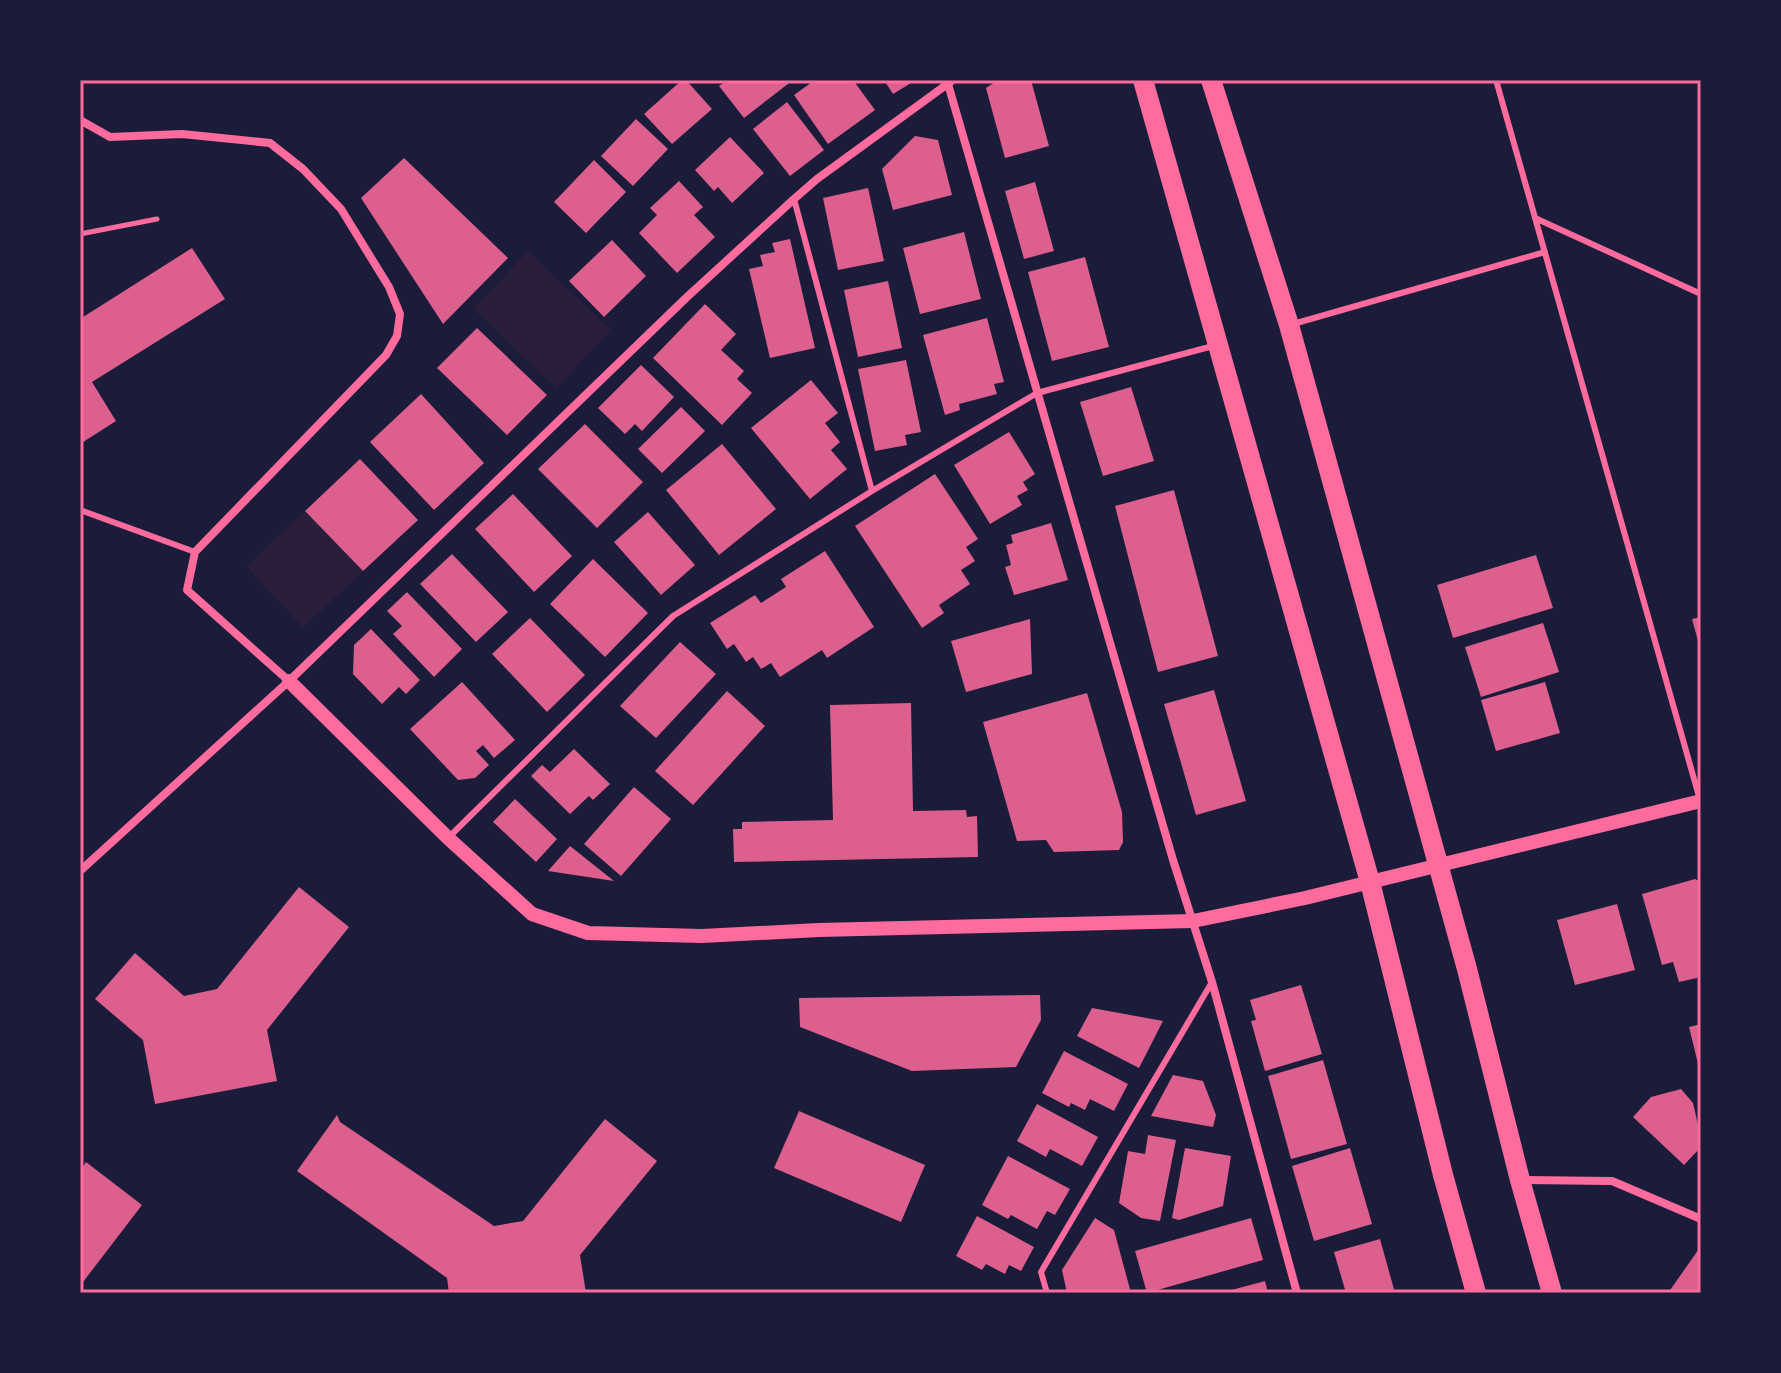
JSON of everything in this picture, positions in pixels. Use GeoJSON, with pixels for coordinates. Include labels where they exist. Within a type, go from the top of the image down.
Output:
{"type":"FeatureCollection","features":[{"type":"Feature","properties":{"kind":"main road"},"geometry":{"type":"LineString","coordinates":[[1143,80],[1370,882],[1443,1175],[1476,1293]]}},
{"type":"Feature","properties":{"kind":"main road"},"geometry":{"type":"LineString","coordinates":[[1211,80],[1289,325],[1467,969],[1552,1293]]}},
{"type":"Feature","properties":{"kind":"street"},"geometry":{"type":"LineString","coordinates":[[80,871],[289,681],[687,297],[794,199],[951,82],[1037,393],[1212,982],[1297,1293]]}},
{"type":"Feature","properties":{"kind":"street"},"geometry":{"type":"LineString","coordinates":[[80,120],[110,137],[182,134],[270,143],[303,169],[341,209],[389,287],[400,314],[397,336],[386,355],[195,552],[187,590],[289,681],[448,838],[532,914],[588,933],[702,936],[819,930],[1193,921],[1701,802]]}},
{"type":"Feature","properties":{"kind":"street"},"geometry":{"type":"LineString","coordinates":[[1520,1180],[1612,1181],[1701,1219]]}},
{"type":"Feature","properties":{"kind":"lane"},"geometry":{"type":"LineString","coordinates":[[1496,80],[1701,802]]}},
{"type":"Feature","properties":{"kind":"lane"},"geometry":{"type":"LineString","coordinates":[[794,199],[872,491]]}},
{"type":"Feature","properties":{"kind":"lane"},"geometry":{"type":"LineString","coordinates":[[1535,218],[1701,294]]}},
{"type":"Feature","properties":{"kind":"lane"},"geometry":{"type":"LineString","coordinates":[[1289,325],[1545,252]]}},
{"type":"Feature","properties":{"kind":"lane"},"geometry":{"type":"LineString","coordinates":[[448,838],[673,616],[872,491],[1037,393],[1216,345]]}},
{"type":"Feature","properties":{"kind":"lane"},"geometry":{"type":"LineString","coordinates":[[80,510],[195,552]]}},
{"type":"Feature","properties":{"kind":"lane"},"geometry":{"type":"LineString","coordinates":[[1047,1293],[1041,1272],[1212,982]]}},
{"type":"Feature","properties":{"kind":"path"},"geometry":{"type":"LineString","coordinates":[[80,234],[157,219]]}},
{"type":"Feature","properties":{"kind":"shaded area"},"geometry":{"type":"Polygon","coordinates":[[[528,251],[611,330],[556,388],[473,309],[528,251]]]}},
{"type":"Feature","properties":{"kind":"shaded area"},"geometry":{"type":"Polygon","coordinates":[[[305,511],[363,571],[303,628],[246,566],[305,511]]]}},
{"type":"Feature","properties":{"kind":"building"},"geometry":{"type":"Polygon","coordinates":[[[682,80],[686,80],[712,109],[672,144],[644,114],[682,80]]]}},
{"type":"Feature","properties":{"kind":"building"},"geometry":{"type":"Polygon","coordinates":[[[728,80],[793,80],[744,118],[719,86],[728,80]]]}},
{"type":"Feature","properties":{"kind":"building"},"geometry":{"type":"Polygon","coordinates":[[[815,80],[853,80],[875,110],[828,144],[794,95],[815,80]]]}},
{"type":"Feature","properties":{"kind":"building"},"geometry":{"type":"Polygon","coordinates":[[[884,80],[916,80],[893,94],[884,80]]]}},
{"type":"Feature","properties":{"kind":"building"},"geometry":{"type":"Polygon","coordinates":[[[998,80],[1031,80],[1049,146],[1005,158],[986,88],[998,80]]]}},
{"type":"Feature","properties":{"kind":"building"},"geometry":{"type":"Polygon","coordinates":[[[787,102],[824,150],[790,176],[753,129],[787,102]]]}},
{"type":"Feature","properties":{"kind":"building"},"geometry":{"type":"Polygon","coordinates":[[[636,119],[668,149],[633,186],[601,156],[636,119]]]}},
{"type":"Feature","properties":{"kind":"building"},"geometry":{"type":"Polygon","coordinates":[[[915,136],[938,140],[952,195],[893,210],[882,169],[915,136]]]}},
{"type":"Feature","properties":{"kind":"building"},"geometry":{"type":"Polygon","coordinates":[[[730,137],[764,173],[732,203],[718,187],[714,191],[695,170],[730,137]]]}},
{"type":"Feature","properties":{"kind":"building"},"geometry":{"type":"Polygon","coordinates":[[[404,158],[508,258],[443,324],[361,198],[404,158]]]}},
{"type":"Feature","properties":{"kind":"building"},"geometry":{"type":"Polygon","coordinates":[[[594,160],[626,192],[586,233],[554,202],[594,160]]]}},
{"type":"Feature","properties":{"kind":"building"},"geometry":{"type":"Polygon","coordinates":[[[679,181],[703,207],[694,215],[715,237],[677,273],[639,233],[657,215],[650,208],[679,181]]]}},
{"type":"Feature","properties":{"kind":"building"},"geometry":{"type":"Polygon","coordinates":[[[1035,182],[1054,251],[1024,259],[1005,191],[1035,182]]]}},
{"type":"Feature","properties":{"kind":"building"},"geometry":{"type":"Polygon","coordinates":[[[868,188],[884,261],[838,270],[823,198],[868,188]]]}},
{"type":"Feature","properties":{"kind":"building"},"geometry":{"type":"Polygon","coordinates":[[[964,232],[981,299],[920,314],[903,248],[964,232]]]}},
{"type":"Feature","properties":{"kind":"building"},"geometry":{"type":"Polygon","coordinates":[[[790,239],[815,348],[770,358],[749,269],[763,266],[760,255],[775,252],[772,243],[790,239]]]}},
{"type":"Feature","properties":{"kind":"building"},"geometry":{"type":"Polygon","coordinates":[[[612,240],[646,276],[604,317],[569,281],[612,240]]]}},
{"type":"Feature","properties":{"kind":"building"},"geometry":{"type":"Polygon","coordinates":[[[192,248],[225,299],[92,382],[116,421],[80,444],[80,319],[192,248]]]}},
{"type":"Feature","properties":{"kind":"building"},"geometry":{"type":"Polygon","coordinates":[[[1085,257],[1109,347],[1052,361],[1028,272],[1085,257]]]}},
{"type":"Feature","properties":{"kind":"building"},"geometry":{"type":"Polygon","coordinates":[[[888,281],[902,348],[858,357],[844,290],[888,281]]]}},
{"type":"Feature","properties":{"kind":"building"},"geometry":{"type":"Polygon","coordinates":[[[705,304],[736,334],[721,350],[744,371],[737,379],[752,393],[722,425],[653,358],[705,304]]]}},
{"type":"Feature","properties":{"kind":"building"},"geometry":{"type":"Polygon","coordinates":[[[987,318],[1004,382],[994,384],[997,394],[959,404],[960,410],[945,415],[923,335],[987,318]]]}},
{"type":"Feature","properties":{"kind":"building"},"geometry":{"type":"Polygon","coordinates":[[[477,328],[547,395],[507,435],[437,368],[477,328]]]}},
{"type":"Feature","properties":{"kind":"building"},"geometry":{"type":"Polygon","coordinates":[[[906,360],[921,432],[905,435],[907,445],[875,451],[858,369],[906,360]]]}},
{"type":"Feature","properties":{"kind":"building"},"geometry":{"type":"Polygon","coordinates":[[[641,365],[674,397],[642,431],[635,424],[625,434],[598,408],[641,365]]]}},
{"type":"Feature","properties":{"kind":"building"},"geometry":{"type":"Polygon","coordinates":[[[811,380],[838,413],[825,423],[840,442],[831,450],[847,469],[810,499],[751,428],[811,380]]]}},
{"type":"Feature","properties":{"kind":"building"},"geometry":{"type":"Polygon","coordinates":[[[1131,387],[1154,461],[1103,476],[1080,402],[1131,387]]]}},
{"type":"Feature","properties":{"kind":"building"},"geometry":{"type":"Polygon","coordinates":[[[421,394],[484,463],[434,510],[370,442],[421,394]]]}},
{"type":"Feature","properties":{"kind":"building"},"geometry":{"type":"Polygon","coordinates":[[[681,407],[705,431],[662,473],[638,449],[681,407]]]}},
{"type":"Feature","properties":{"kind":"building"},"geometry":{"type":"Polygon","coordinates":[[[585,424],[643,482],[597,528],[538,469],[585,424]]]}},
{"type":"Feature","properties":{"kind":"building"},"geometry":{"type":"Polygon","coordinates":[[[1009,432],[1035,474],[1023,482],[1028,490],[1017,496],[1022,505],[990,524],[954,465],[1009,432]]]}},
{"type":"Feature","properties":{"kind":"building"},"geometry":{"type":"Polygon","coordinates":[[[722,444],[776,509],[719,555],[666,490],[722,444]]]}},
{"type":"Feature","properties":{"kind":"building"},"geometry":{"type":"Polygon","coordinates":[[[360,459],[418,520],[363,571],[305,511],[360,459]]]}},
{"type":"Feature","properties":{"kind":"building"},"geometry":{"type":"Polygon","coordinates":[[[935,474],[978,539],[966,547],[975,561],[961,570],[970,584],[939,605],[944,613],[922,628],[855,526],[935,474]]]}},
{"type":"Feature","properties":{"kind":"building"},"geometry":{"type":"Polygon","coordinates":[[[1174,490],[1218,656],[1158,672],[1115,506],[1174,490]]]}},
{"type":"Feature","properties":{"kind":"building"},"geometry":{"type":"Polygon","coordinates":[[[513,494],[572,556],[534,592],[475,529],[513,494]]]}},
{"type":"Feature","properties":{"kind":"building"},"geometry":{"type":"Polygon","coordinates":[[[648,512],[695,565],[661,595],[614,542],[648,512]]]}},
{"type":"Feature","properties":{"kind":"building"},"geometry":{"type":"Polygon","coordinates":[[[1051,523],[1068,580],[1014,595],[1005,567],[1011,565],[1006,545],[1013,543],[1011,535],[1051,523]]]}},
{"type":"Feature","properties":{"kind":"building"},"geometry":{"type":"Polygon","coordinates":[[[825,551],[874,627],[827,658],[822,650],[780,677],[771,663],[761,669],[753,657],[746,662],[734,644],[727,649],[710,623],[755,595],[761,603],[786,587],[781,579],[825,551]]]}},
{"type":"Feature","properties":{"kind":"building"},"geometry":{"type":"Polygon","coordinates":[[[452,554],[508,612],[476,642],[420,584],[452,554]]]}},
{"type":"Feature","properties":{"kind":"building"},"geometry":{"type":"Polygon","coordinates":[[[1536,555],[1553,608],[1453,638],[1437,585],[1536,555]]]}},
{"type":"Feature","properties":{"kind":"building"},"geometry":{"type":"Polygon","coordinates":[[[593,559],[648,613],[605,657],[550,604],[593,559]]]}},
{"type":"Feature","properties":{"kind":"building"},"geometry":{"type":"Polygon","coordinates":[[[407,592],[462,649],[434,677],[393,634],[402,626],[387,611],[407,592]]]}},
{"type":"Feature","properties":{"kind":"building"},"geometry":{"type":"Polygon","coordinates":[[[1701,617],[1701,648],[1700,648],[1692,619],[1701,617]]]}},
{"type":"Feature","properties":{"kind":"building"},"geometry":{"type":"Polygon","coordinates":[[[530,618],[585,675],[547,712],[492,654],[530,618]]]}},
{"type":"Feature","properties":{"kind":"building"},"geometry":{"type":"Polygon","coordinates":[[[1030,619],[1032,674],[966,692],[951,641],[1030,619]]]}},
{"type":"Feature","properties":{"kind":"building"},"geometry":{"type":"Polygon","coordinates":[[[1543,623],[1559,672],[1481,697],[1465,647],[1543,623]]]}},
{"type":"Feature","properties":{"kind":"building"},"geometry":{"type":"Polygon","coordinates":[[[371,629],[420,680],[406,694],[399,687],[382,704],[353,674],[354,645],[371,629]]]}},
{"type":"Feature","properties":{"kind":"building"},"geometry":{"type":"Polygon","coordinates":[[[680,642],[716,674],[656,738],[620,706],[680,642]]]}},
{"type":"Feature","properties":{"kind":"building"},"geometry":{"type":"Polygon","coordinates":[[[462,682],[515,740],[494,758],[483,745],[476,751],[489,765],[475,778],[458,780],[410,729],[462,682]]]}},
{"type":"Feature","properties":{"kind":"building"},"geometry":{"type":"Polygon","coordinates":[[[1545,682],[1560,733],[1496,751],[1481,700],[1545,682]]]}},
{"type":"Feature","properties":{"kind":"building"},"geometry":{"type":"Polygon","coordinates":[[[1214,690],[1246,801],[1196,815],[1164,704],[1214,690]]]}},
{"type":"Feature","properties":{"kind":"building"},"geometry":{"type":"Polygon","coordinates":[[[727,691],[765,726],[693,805],[655,771],[727,691]]]}},
{"type":"Feature","properties":{"kind":"building"},"geometry":{"type":"Polygon","coordinates":[[[1087,693],[1122,812],[1123,842],[1119,850],[1054,852],[1046,840],[1017,841],[983,722],[1087,693]]]}},
{"type":"Feature","properties":{"kind":"building"},"geometry":{"type":"Polygon","coordinates":[[[911,703],[913,811],[966,810],[967,817],[977,816],[978,857],[734,862],[733,829],[742,829],[742,822],[833,820],[830,705],[911,703]]]}},
{"type":"Feature","properties":{"kind":"building"},"geometry":{"type":"Polygon","coordinates":[[[574,749],[610,784],[593,800],[589,796],[570,814],[531,776],[542,765],[550,772],[574,749]]]}},
{"type":"Feature","properties":{"kind":"building"},"geometry":{"type":"Polygon","coordinates":[[[634,787],[671,819],[621,876],[584,844],[634,787]]]}},
{"type":"Feature","properties":{"kind":"building"},"geometry":{"type":"Polygon","coordinates":[[[515,799],[557,839],[536,862],[493,822],[515,799]]]}},
{"type":"Feature","properties":{"kind":"building"},"geometry":{"type":"Polygon","coordinates":[[[570,846],[614,881],[548,871],[570,846]]]}},
{"type":"Feature","properties":{"kind":"building"},"geometry":{"type":"Polygon","coordinates":[[[1695,879],[1701,882],[1701,977],[1679,982],[1673,962],[1662,965],[1642,894],[1695,879]]]}},
{"type":"Feature","properties":{"kind":"building"},"geometry":{"type":"Polygon","coordinates":[[[299,887],[349,927],[267,1030],[277,1081],[155,1104],[143,1040],[95,999],[135,953],[184,996],[217,989],[299,887]]]}},
{"type":"Feature","properties":{"kind":"building"},"geometry":{"type":"Polygon","coordinates":[[[1617,904],[1635,970],[1575,985],[1557,920],[1617,904]]]}},
{"type":"Feature","properties":{"kind":"building"},"geometry":{"type":"Polygon","coordinates":[[[1301,985],[1322,1054],[1265,1071],[1251,1021],[1256,1020],[1250,1000],[1301,985]]]}},
{"type":"Feature","properties":{"kind":"building"},"geometry":{"type":"Polygon","coordinates":[[[1040,995],[1041,1020],[1016,1067],[912,1071],[800,1027],[799,998],[1040,995]]]}},
{"type":"Feature","properties":{"kind":"building"},"geometry":{"type":"Polygon","coordinates":[[[1092,1008],[1163,1021],[1139,1068],[1077,1036],[1092,1008]]]}},
{"type":"Feature","properties":{"kind":"building"},"geometry":{"type":"Polygon","coordinates":[[[1701,1024],[1701,1072],[1700,1072],[1689,1027],[1701,1024]]]}},
{"type":"Feature","properties":{"kind":"building"},"geometry":{"type":"Polygon","coordinates":[[[1064,1051],[1128,1084],[1114,1111],[1090,1099],[1085,1110],[1071,1103],[1069,1107],[1042,1093],[1064,1051]]]}},
{"type":"Feature","properties":{"kind":"building"},"geometry":{"type":"Polygon","coordinates":[[[1323,1060],[1347,1144],[1291,1159],[1268,1076],[1323,1060]]]}},
{"type":"Feature","properties":{"kind":"building"},"geometry":{"type":"Polygon","coordinates":[[[1173,1075],[1203,1081],[1216,1115],[1213,1127],[1151,1116],[1173,1075]]]}},
{"type":"Feature","properties":{"kind":"building"},"geometry":{"type":"Polygon","coordinates":[[[1681,1089],[1693,1103],[1701,1138],[1701,1147],[1684,1165],[1633,1117],[1651,1097],[1681,1089]]]}},
{"type":"Feature","properties":{"kind":"building"},"geometry":{"type":"Polygon","coordinates":[[[1037,1104],[1098,1137],[1082,1166],[1050,1149],[1046,1157],[1017,1141],[1037,1104]]]}},
{"type":"Feature","properties":{"kind":"building"},"geometry":{"type":"Polygon","coordinates":[[[799,1111],[925,1165],[901,1222],[774,1168],[799,1111]]]}},
{"type":"Feature","properties":{"kind":"building"},"geometry":{"type":"Polygon","coordinates":[[[337,1115],[340,1122],[494,1226],[523,1221],[605,1119],[657,1161],[580,1255],[586,1293],[449,1293],[447,1278],[297,1171],[337,1115]]]}},
{"type":"Feature","properties":{"kind":"building"},"geometry":{"type":"Polygon","coordinates":[[[1148,1135],[1176,1140],[1160,1221],[1141,1218],[1119,1203],[1128,1151],[1145,1154],[1148,1135]]]}},
{"type":"Feature","properties":{"kind":"building"},"geometry":{"type":"Polygon","coordinates":[[[1185,1148],[1231,1156],[1223,1206],[1179,1220],[1172,1218],[1185,1148]]]}},
{"type":"Feature","properties":{"kind":"building"},"geometry":{"type":"Polygon","coordinates":[[[1350,1148],[1372,1224],[1314,1241],[1292,1166],[1350,1148]]]}},
{"type":"Feature","properties":{"kind":"building"},"geometry":{"type":"Polygon","coordinates":[[[1008,1156],[1070,1189],[1055,1215],[1047,1211],[1037,1229],[1011,1215],[1008,1219],[982,1205],[1008,1156]]]}},
{"type":"Feature","properties":{"kind":"building"},"geometry":{"type":"Polygon","coordinates":[[[86,1162],[142,1205],[80,1286],[80,1171],[86,1162]]]}},
{"type":"Feature","properties":{"kind":"building"},"geometry":{"type":"Polygon","coordinates":[[[977,1216],[1034,1247],[1021,1271],[1009,1265],[1005,1274],[986,1264],[982,1270],[956,1256],[977,1216]]]}},
{"type":"Feature","properties":{"kind":"building"},"geometry":{"type":"Polygon","coordinates":[[[1095,1218],[1114,1230],[1131,1293],[1067,1293],[1062,1270],[1095,1218]]]}},
{"type":"Feature","properties":{"kind":"building"},"geometry":{"type":"Polygon","coordinates":[[[1251,1218],[1263,1260],[1147,1293],[1135,1251],[1251,1218]]]}},
{"type":"Feature","properties":{"kind":"building"},"geometry":{"type":"Polygon","coordinates":[[[1380,1239],[1395,1293],[1346,1293],[1334,1252],[1380,1239]]]}},
{"type":"Feature","properties":{"kind":"building"},"geometry":{"type":"Polygon","coordinates":[[[1701,1246],[1701,1293],[1668,1293],[1701,1246]]]}},
{"type":"Feature","properties":{"kind":"building"},"geometry":{"type":"Polygon","coordinates":[[[1265,1281],[1268,1293],[1224,1293],[1224,1292],[1265,1281]]]}}]}
